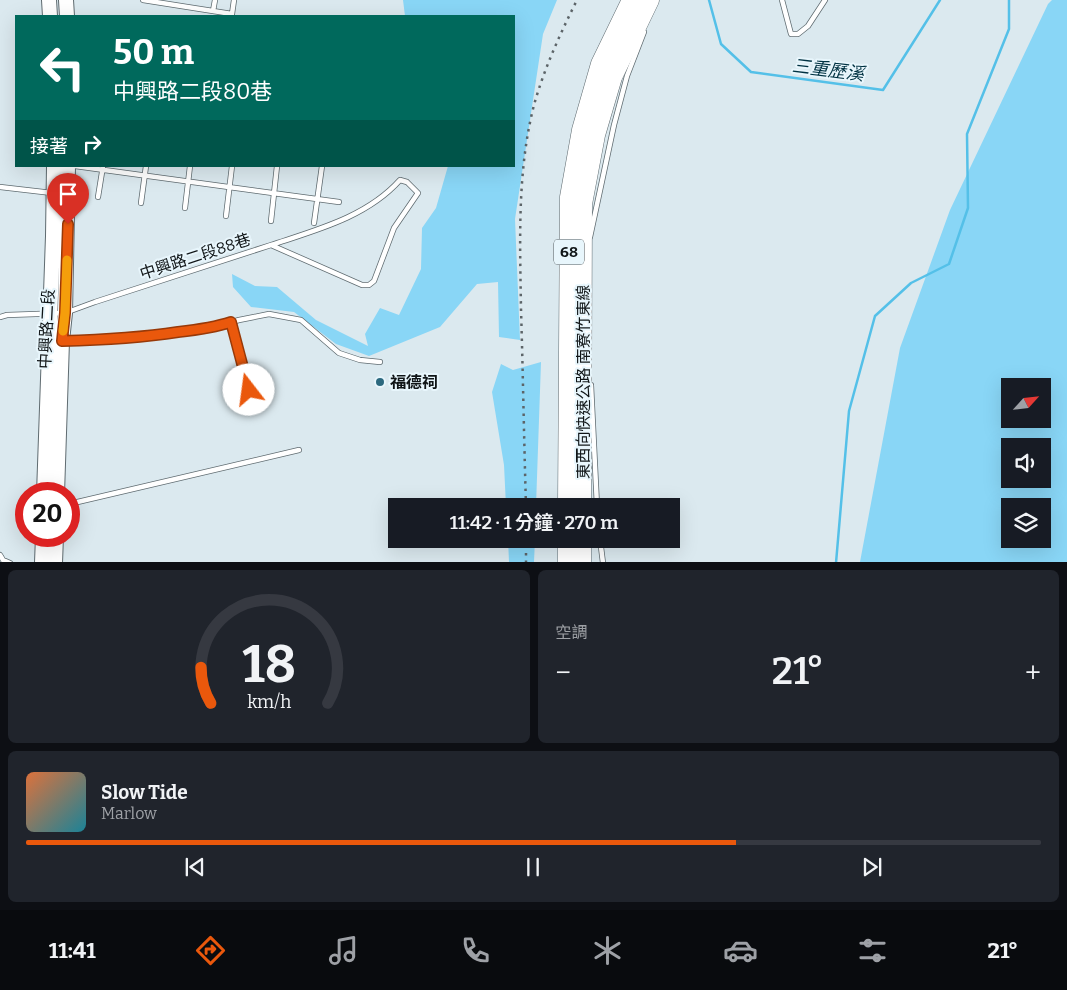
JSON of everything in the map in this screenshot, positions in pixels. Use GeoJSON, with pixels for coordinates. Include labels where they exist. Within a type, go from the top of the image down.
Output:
{"type":"FeatureCollection","features":[{"type":"Feature","properties":{"kind":"highway","name":"東西向快速公路 南寮竹東線"},"geometry":{"type":"LineString","coordinates":[[567,498],[569,197],[581,130],[600,64],[641,11]]}},
{"type":"Feature","properties":{"kind":"highway","name":"東西向快速公路 南寮竹東線"},"geometry":{"type":"LineString","coordinates":[[582,498],[584,204],[596,135],[613,77],[641,11]]}},
{"type":"Feature","properties":{"kind":"highway"},"geometry":{"type":"LineString","coordinates":[[567,548],[567,562]]}},
{"type":"Feature","properties":{"kind":"highway"},"geometry":{"type":"LineString","coordinates":[[582,548],[582,562]]}},
{"type":"Feature","properties":{"kind":"main road"},"geometry":{"type":"LineString","coordinates":[[49,0],[50,15]]}},
{"type":"Feature","properties":{"kind":"main road"},"geometry":{"type":"LineString","coordinates":[[66,0],[67,15]]}},
{"type":"Feature","properties":{"kind":"main road","name":"中興路二段"},"geometry":{"type":"LineString","coordinates":[[54,167],[50,315],[56,340],[57,482]]}},
{"type":"Feature","properties":{"kind":"main road","name":"中興路二段"},"geometry":{"type":"LineString","coordinates":[[45,482],[56,340],[65,313],[68,167]]}},
{"type":"Feature","properties":{"kind":"main road"},"geometry":{"type":"LineString","coordinates":[[42,562],[43,547]]}},
{"type":"Feature","properties":{"kind":"main road"},"geometry":{"type":"LineString","coordinates":[[55,562],[56,547]]}},
{"type":"Feature","properties":{"kind":"lane"},"geometry":{"type":"LineString","coordinates":[[143,0],[232,15],[234,0]]}},
{"type":"Feature","properties":{"kind":"lane"},"geometry":{"type":"LineString","coordinates":[[213,11],[215,0]]}},
{"type":"Feature","properties":{"kind":"lane"},"geometry":{"type":"LineString","coordinates":[[590,240],[641,11],[654,0]]}},
{"type":"Feature","properties":{"kind":"lane"},"geometry":{"type":"LineString","coordinates":[[782,0],[791,34],[798,34],[808,26],[825,0]]}},
{"type":"Feature","properties":{"kind":"lane"},"geometry":{"type":"LineString","coordinates":[[88,167],[338,202]]}},
{"type":"Feature","properties":{"kind":"lane"},"geometry":{"type":"LineString","coordinates":[[141,203],[146,167]]}},
{"type":"Feature","properties":{"kind":"lane"},"geometry":{"type":"LineString","coordinates":[[185,208],[190,167]]}},
{"type":"Feature","properties":{"kind":"lane"},"geometry":{"type":"LineString","coordinates":[[226,216],[232,167]]}},
{"type":"Feature","properties":{"kind":"lane"},"geometry":{"type":"LineString","coordinates":[[271,221],[277,167]]}},
{"type":"Feature","properties":{"kind":"lane"},"geometry":{"type":"LineString","coordinates":[[314,223],[322,167]]}},
{"type":"Feature","properties":{"kind":"lane"},"geometry":{"type":"LineString","coordinates":[[98,197],[102,168]]}},
{"type":"Feature","properties":{"kind":"lane","name":"中興路二段88巷"},"geometry":{"type":"LineString","coordinates":[[0,317],[7,315],[65,313],[347,219],[389,192],[400,180],[407,182],[418,193],[394,228],[374,281],[369,285],[362,285],[271,245]]}},
{"type":"Feature","properties":{"kind":"lane"},"geometry":{"type":"LineString","coordinates":[[0,187],[68,195]]}},
{"type":"Feature","properties":{"kind":"lane"},"geometry":{"type":"LineString","coordinates":[[589,250],[587,279],[589,338]]}},
{"type":"Feature","properties":{"kind":"lane"},"geometry":{"type":"LineString","coordinates":[[56,340],[88,341],[165,334],[214,328],[231,322],[269,314],[301,320],[339,353],[360,360],[380,362]]}},
{"type":"Feature","properties":{"kind":"lane"},"geometry":{"type":"LineString","coordinates":[[231,322],[254,407]]}},
{"type":"Feature","properties":{"kind":"lane"},"geometry":{"type":"LineString","coordinates":[[590,377],[597,498]]}},
{"type":"Feature","properties":{"kind":"lane"},"geometry":{"type":"LineString","coordinates":[[80,501],[299,450]]}},
{"type":"Feature","properties":{"kind":"lane"},"geometry":{"type":"LineString","coordinates":[[601,548],[603,562]]}},
{"type":"Feature","properties":{"kind":"lane"},"geometry":{"type":"LineString","coordinates":[[0,555],[3,560],[10,562]]}},
{"type":"Feature","properties":{"kind":"shaded area"},"geometry":{"type":"Polygon","coordinates":[[[403,0],[557,0],[543,34],[515,219],[520,340],[499,337],[498,282],[477,284],[440,327],[369,356],[336,344],[294,312],[251,307],[233,287],[232,274],[255,286],[277,287],[316,320],[368,346],[365,334],[380,308],[399,315],[421,269],[422,228],[436,208],[448,167],[515,167],[515,15],[405,15],[403,0]]]}},
{"type":"Feature","properties":{"kind":"shaded area"},"geometry":{"type":"Polygon","coordinates":[[[1052,0],[1067,0],[1067,562],[860,562],[900,348],[950,210],[1048,4],[1052,0]]]}},
{"type":"Feature","properties":{"kind":"shaded area"},"geometry":{"type":"Polygon","coordinates":[[[541,362],[536,498],[506,498],[504,465],[492,392],[501,364],[513,370],[541,362]]]}},
{"type":"Feature","properties":{"kind":"shaded area"},"geometry":{"type":"Polygon","coordinates":[[[508,548],[535,548],[534,562],[509,562],[508,548]]]}},
{"type":"Feature","properties":{"kind":"waterway","name":"三重歷溪"},"geometry":{"type":"LineString","coordinates":[[709,0],[721,44],[751,72],[883,90],[940,0]]}},
{"type":"Feature","properties":{"kind":"waterway"},"geometry":{"type":"LineString","coordinates":[[836,562],[849,411],[875,316],[911,283],[949,264],[968,208],[967,134],[1009,29],[1009,0]]}},
{"type":"Feature","properties":{"kind":"railway"},"geometry":{"type":"LineString","coordinates":[[526,498],[520,258],[522,181],[534,105],[553,52],[577,0]]}},
{"type":"Feature","properties":{"kind":"railway"},"geometry":{"type":"LineString","coordinates":[[526,548],[526,562]]}},
{"type":"Feature","properties":{"kind":"slow traffic"},"geometry":{"type":"LineString","coordinates":[[63,331],[67,260]]}},
{"type":"Feature","properties":{"kind":"place","name":"福德祠"},"geometry":{"type":"Point","coordinates":[380,382]}},
{"type":"Feature","properties":{"kind":"route"},"geometry":{"type":"LineString","coordinates":[[68,224],[65,313],[62,341],[88,341],[165,334],[214,328],[231,322],[249,390]]}}]}
